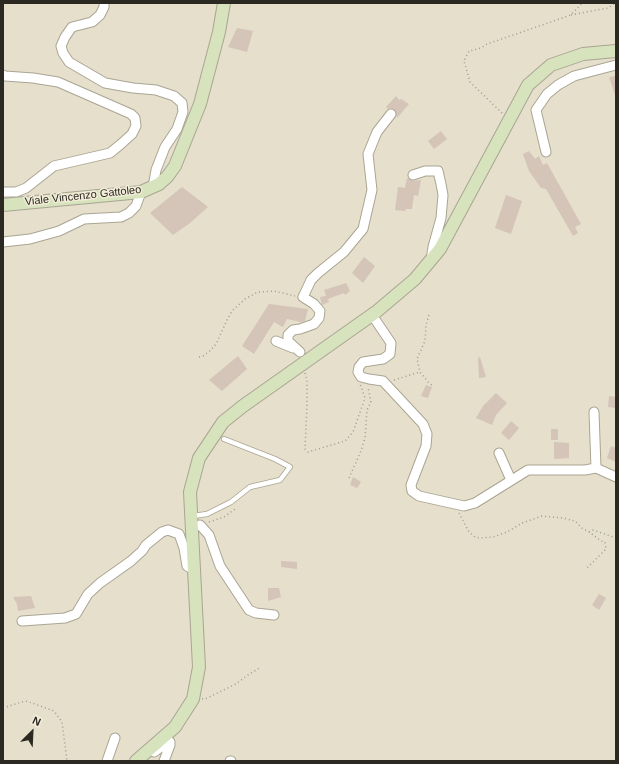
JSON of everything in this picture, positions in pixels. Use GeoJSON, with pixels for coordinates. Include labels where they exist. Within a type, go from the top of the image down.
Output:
{"type":"FeatureCollection","features":[{"type":"Feature","properties":{"kind":"main road","name":"Viale Vincenzo Gattoleo"},"geometry":{"type":"LineString","coordinates":[[3,205],[147,189],[159,184],[167,177],[175,166],[200,104],[219,32],[224,3]]}},
{"type":"Feature","properties":{"kind":"main road"},"geometry":{"type":"LineString","coordinates":[[143,758],[174,727],[192,699],[199,667],[194,570],[195,520],[190,492],[199,458],[223,422],[243,406],[372,315],[415,279],[440,249],[528,85],[551,64],[583,54],[616,51]]}},
{"type":"Feature","properties":{"kind":"street"},"geometry":{"type":"LineString","coordinates":[[3,242],[30,239],[59,230],[84,219],[121,217],[129,213],[136,206],[147,189],[165,147],[177,129],[184,112],[182,103],[174,96],[156,90],[105,83],[69,62],[63,53],[61,46],[72,27],[92,22],[100,15],[104,7],[104,3]]}},
{"type":"Feature","properties":{"kind":"street"},"geometry":{"type":"LineString","coordinates":[[546,152],[536,110],[547,94],[558,85],[574,76],[616,65]]}},
{"type":"Feature","properties":{"kind":"street"},"geometry":{"type":"LineString","coordinates":[[3,75],[58,82],[131,114],[135,118],[136,126],[132,134],[110,152],[54,166],[26,188],[16,192],[3,192]]}},
{"type":"Feature","properties":{"kind":"street"},"geometry":{"type":"LineString","coordinates":[[307,361],[288,341],[288,335],[293,330],[314,324],[320,318],[320,311],[314,304],[303,297],[311,280],[344,252],[363,229],[372,190],[368,154],[377,132],[390,114]]}},
{"type":"Feature","properties":{"kind":"street"},"geometry":{"type":"LineString","coordinates":[[413,175],[425,171],[438,171],[440,177],[443,196],[441,218],[431,260]]}},
{"type":"Feature","properties":{"kind":"street"},"geometry":{"type":"LineString","coordinates":[[372,315],[391,344],[390,354],[384,359],[363,362],[359,367],[360,375],[369,379],[383,381],[422,424],[428,434],[426,446],[412,478],[412,491],[418,496],[464,506],[476,503],[528,470],[585,470],[596,468],[616,477]]}},
{"type":"Feature","properties":{"kind":"street"},"geometry":{"type":"LineString","coordinates":[[276,341],[300,352]]}},
{"type":"Feature","properties":{"kind":"street"},"geometry":{"type":"LineString","coordinates":[[594,412],[596,468]]}},
{"type":"Feature","properties":{"kind":"street"},"geometry":{"type":"LineString","coordinates":[[499,453],[511,480]]}},
{"type":"Feature","properties":{"kind":"street"},"geometry":{"type":"LineString","coordinates":[[195,520],[209,535],[220,566],[249,610],[256,613],[274,615]]}},
{"type":"Feature","properties":{"kind":"street"},"geometry":{"type":"LineString","coordinates":[[22,621],[65,618],[76,614],[88,594],[100,583],[131,561],[146,545],[162,532],[168,530],[179,534],[184,548],[187,566],[194,570]]}},
{"type":"Feature","properties":{"kind":"street"},"geometry":{"type":"LineString","coordinates":[[107,761],[116,738]]}},
{"type":"Feature","properties":{"kind":"street"},"geometry":{"type":"LineString","coordinates":[[143,758],[170,742],[164,761]]}},
{"type":"Feature","properties":{"kind":"lane"},"geometry":{"type":"LineString","coordinates":[[195,520],[231,502],[250,487],[280,480],[290,467],[275,459],[224,439]]}},
{"type":"Feature","properties":{"kind":"path"},"geometry":{"type":"LineString","coordinates":[[571,15],[582,3]]}},
{"type":"Feature","properties":{"kind":"path"},"geometry":{"type":"LineString","coordinates":[[511,118],[501,112],[470,82],[464,61],[468,51],[481,48],[488,44],[571,15],[608,8],[615,3]]}},
{"type":"Feature","properties":{"kind":"path"},"geometry":{"type":"LineString","coordinates":[[199,357],[211,350],[216,344],[220,333],[232,312],[250,296],[258,292],[274,291],[303,297]]}},
{"type":"Feature","properties":{"kind":"path"},"geometry":{"type":"LineString","coordinates":[[429,315],[426,325],[425,341],[417,359],[420,372],[429,384],[432,385]]}},
{"type":"Feature","properties":{"kind":"path"},"geometry":{"type":"LineString","coordinates":[[307,361],[305,449],[308,452],[345,441],[353,432],[365,398],[360,388],[360,375]]}},
{"type":"Feature","properties":{"kind":"path"},"geometry":{"type":"LineString","coordinates":[[384,383],[420,372]]}},
{"type":"Feature","properties":{"kind":"path"},"geometry":{"type":"LineString","coordinates":[[349,478],[361,451],[367,410],[371,402],[367,384],[360,375]]}},
{"type":"Feature","properties":{"kind":"path"},"geometry":{"type":"LineString","coordinates":[[455,504],[470,532],[475,537],[480,538],[493,537],[507,532],[522,523],[542,516],[575,521],[583,529],[605,542],[606,549],[587,568]]}},
{"type":"Feature","properties":{"kind":"path"},"geometry":{"type":"LineString","coordinates":[[195,520],[224,517],[235,509]]}},
{"type":"Feature","properties":{"kind":"path"},"geometry":{"type":"LineString","coordinates":[[589,532],[593,530],[616,538]]}},
{"type":"Feature","properties":{"kind":"path"},"geometry":{"type":"LineString","coordinates":[[192,699],[205,698],[221,692],[261,667]]}},
{"type":"Feature","properties":{"kind":"path"},"geometry":{"type":"LineString","coordinates":[[3,708],[25,701],[32,702],[54,711],[62,722],[67,761]]}},
{"type":"Feature","properties":{"kind":"building"},"geometry":{"type":"Polygon","coordinates":[[[237,28],[253,31],[247,52],[228,47],[237,28]]]}},
{"type":"Feature","properties":{"kind":"building"},"geometry":{"type":"Polygon","coordinates":[[[616,76],[616,95],[615,95],[609,77],[616,76]]]}},
{"type":"Feature","properties":{"kind":"building"},"geometry":{"type":"Polygon","coordinates":[[[396,96],[399,100],[401,99],[409,104],[397,118],[395,110],[391,108],[388,109],[386,107],[396,96]]]}},
{"type":"Feature","properties":{"kind":"building"},"geometry":{"type":"Polygon","coordinates":[[[441,131],[447,139],[434,149],[428,141],[441,131]]]}},
{"type":"Feature","properties":{"kind":"building"},"geometry":{"type":"Polygon","coordinates":[[[529,151],[535,159],[539,156],[543,165],[547,163],[581,224],[575,227],[578,233],[573,236],[546,189],[541,188],[529,171],[523,154],[529,151]]]}},
{"type":"Feature","properties":{"kind":"building"},"geometry":{"type":"Polygon","coordinates":[[[407,178],[412,181],[421,180],[418,196],[414,195],[412,209],[406,209],[405,211],[395,210],[398,187],[405,188],[407,178]]]}},
{"type":"Feature","properties":{"kind":"building"},"geometry":{"type":"Polygon","coordinates":[[[182,187],[208,207],[190,223],[173,235],[150,213],[182,187]]]}},
{"type":"Feature","properties":{"kind":"building"},"geometry":{"type":"Polygon","coordinates":[[[506,195],[522,201],[511,234],[495,228],[506,195]]]}},
{"type":"Feature","properties":{"kind":"building"},"geometry":{"type":"Polygon","coordinates":[[[364,257],[375,266],[363,283],[352,273],[364,257]]]}},
{"type":"Feature","properties":{"kind":"building"},"geometry":{"type":"Polygon","coordinates":[[[346,283],[350,291],[345,295],[344,293],[328,299],[329,302],[322,305],[320,297],[326,296],[324,290],[346,283]]]}},
{"type":"Feature","properties":{"kind":"building"},"geometry":{"type":"Polygon","coordinates":[[[269,304],[308,309],[305,321],[301,322],[287,319],[283,327],[274,322],[254,354],[242,346],[269,304]]]}},
{"type":"Feature","properties":{"kind":"building"},"geometry":{"type":"Polygon","coordinates":[[[238,356],[247,369],[222,391],[209,380],[238,356]]]}},
{"type":"Feature","properties":{"kind":"building"},"geometry":{"type":"Polygon","coordinates":[[[480,357],[486,377],[479,378],[478,358],[480,357]]]}},
{"type":"Feature","properties":{"kind":"building"},"geometry":{"type":"Polygon","coordinates":[[[426,385],[432,387],[428,398],[421,396],[426,385]]]}},
{"type":"Feature","properties":{"kind":"building"},"geometry":{"type":"Polygon","coordinates":[[[496,393],[507,403],[496,415],[492,425],[476,418],[483,406],[496,393]]]}},
{"type":"Feature","properties":{"kind":"building"},"geometry":{"type":"Polygon","coordinates":[[[609,396],[616,397],[616,408],[608,407],[609,396]]]}},
{"type":"Feature","properties":{"kind":"building"},"geometry":{"type":"Polygon","coordinates":[[[511,421],[519,428],[509,440],[501,433],[511,421]]]}},
{"type":"Feature","properties":{"kind":"building"},"geometry":{"type":"Polygon","coordinates":[[[551,429],[558,429],[558,440],[551,440],[551,429]]]}},
{"type":"Feature","properties":{"kind":"building"},"geometry":{"type":"Polygon","coordinates":[[[554,442],[569,443],[569,458],[554,459],[554,442]]]}},
{"type":"Feature","properties":{"kind":"building"},"geometry":{"type":"Polygon","coordinates":[[[611,446],[616,448],[616,462],[607,458],[611,446]]]}},
{"type":"Feature","properties":{"kind":"building"},"geometry":{"type":"Polygon","coordinates":[[[353,477],[361,482],[357,488],[350,485],[353,477]]]}},
{"type":"Feature","properties":{"kind":"building"},"geometry":{"type":"Polygon","coordinates":[[[281,561],[297,562],[297,569],[281,567],[281,561]]]}},
{"type":"Feature","properties":{"kind":"building"},"geometry":{"type":"Polygon","coordinates":[[[268,588],[279,588],[281,597],[268,601],[268,588]]]}},
{"type":"Feature","properties":{"kind":"building"},"geometry":{"type":"Polygon","coordinates":[[[599,594],[606,598],[599,610],[592,605],[599,594]]]}},
{"type":"Feature","properties":{"kind":"building"},"geometry":{"type":"Polygon","coordinates":[[[31,596],[35,608],[18,611],[17,604],[13,597],[31,596]]]}}]}
